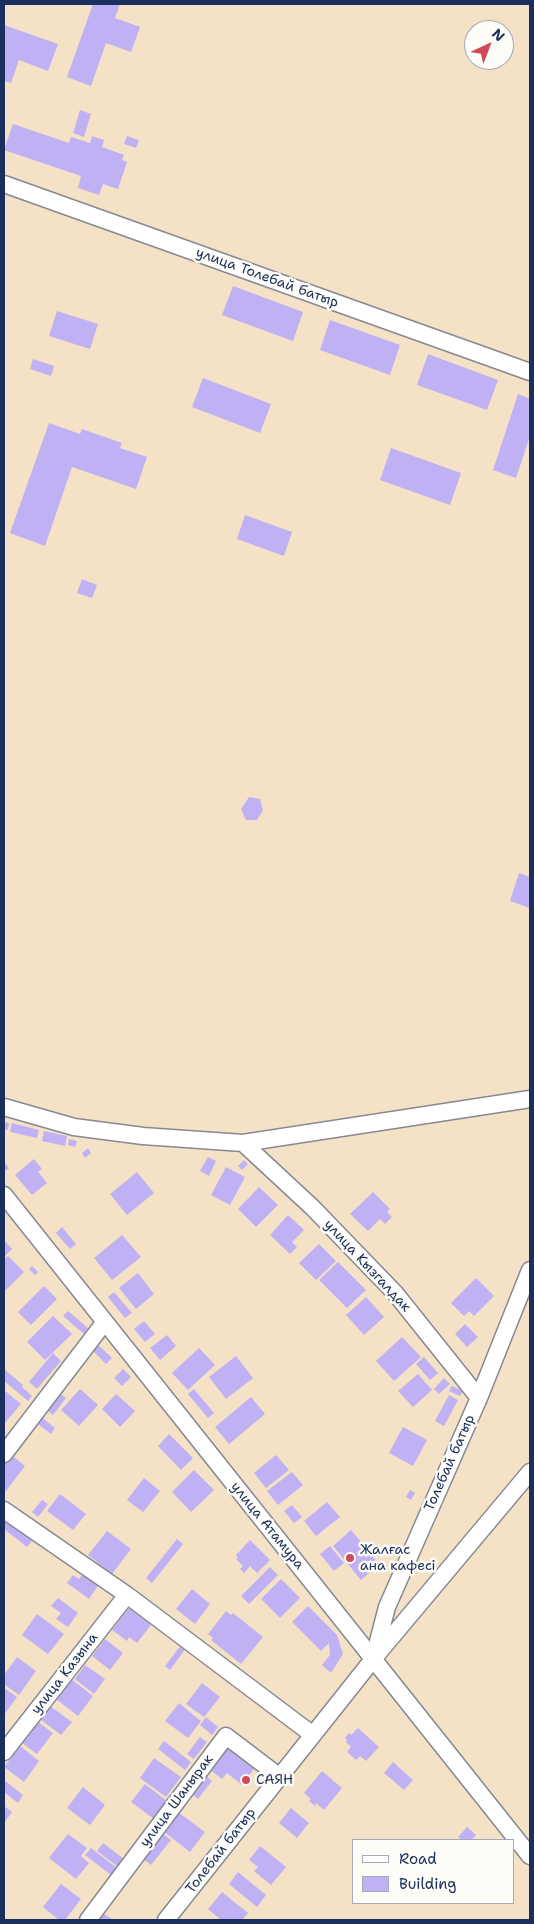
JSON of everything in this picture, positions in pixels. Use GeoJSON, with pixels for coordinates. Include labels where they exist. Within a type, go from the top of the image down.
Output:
{"type":"FeatureCollection","features":[{"type":"Feature","properties":{"kind":"street","name":"улица Толебай батыр"},"geometry":{"type":"LineString","coordinates":[[4,184],[530,372]]}},
{"type":"Feature","properties":{"kind":"street"},"geometry":{"type":"LineString","coordinates":[[4,1107],[74,1126],[143,1136],[243,1143],[530,1099]]}},
{"type":"Feature","properties":{"kind":"street","name":"улица Кызгалдак"},"geometry":{"type":"LineString","coordinates":[[243,1143],[313,1208],[396,1293],[479,1398]]}},
{"type":"Feature","properties":{"kind":"street","name":"улица Атамура"},"geometry":{"type":"LineString","coordinates":[[4,1195],[530,1856]]}},
{"type":"Feature","properties":{"kind":"street","name":"Толебай батыр"},"geometry":{"type":"LineString","coordinates":[[374,1658],[387,1607],[479,1398],[530,1270]]}},
{"type":"Feature","properties":{"kind":"street"},"geometry":{"type":"LineString","coordinates":[[4,1454],[104,1323]]}},
{"type":"Feature","properties":{"kind":"street","name":"Толебай батыр"},"geometry":{"type":"LineString","coordinates":[[166,1920],[374,1658],[530,1472]]}},
{"type":"Feature","properties":{"kind":"street"},"geometry":{"type":"LineString","coordinates":[[4,1510],[127,1595],[313,1735]]}},
{"type":"Feature","properties":{"kind":"street","name":"улица Казына"},"geometry":{"type":"LineString","coordinates":[[4,1752],[127,1595]]}},
{"type":"Feature","properties":{"kind":"street","name":"улица Шанырак"},"geometry":{"type":"LineString","coordinates":[[88,1920],[226,1736],[280,1777]]}},
{"type":"Feature","properties":{"kind":"building"},"geometry":{"type":"Polygon","coordinates":[[[93,4],[120,4],[115,18],[140,27],[131,52],[106,43],[91,86],[67,77],[93,4]]]}},
{"type":"Feature","properties":{"kind":"building"},"geometry":{"type":"Polygon","coordinates":[[[4,25],[58,44],[48,71],[19,60],[11,83],[4,81],[4,25]]]}},
{"type":"Feature","properties":{"kind":"building"},"geometry":{"type":"Polygon","coordinates":[[[80,110],[91,114],[84,137],[73,133],[80,110]]]}},
{"type":"Feature","properties":{"kind":"building"},"geometry":{"type":"Polygon","coordinates":[[[13,124],[69,143],[71,137],[90,143],[92,136],[104,140],[102,147],[124,155],[122,160],[127,162],[118,189],[103,184],[99,195],[78,188],[81,176],[4,150],[13,124]]]}},
{"type":"Feature","properties":{"kind":"building"},"geometry":{"type":"Polygon","coordinates":[[[127,136],[139,140],[136,148],[124,144],[127,136]]]}},
{"type":"Feature","properties":{"kind":"building"},"geometry":{"type":"Polygon","coordinates":[[[233,286],[303,312],[293,341],[222,315],[233,286]]]}},
{"type":"Feature","properties":{"kind":"building"},"geometry":{"type":"Polygon","coordinates":[[[57,311],[98,324],[90,349],[49,336],[57,311]]]}},
{"type":"Feature","properties":{"kind":"building"},"geometry":{"type":"Polygon","coordinates":[[[330,320],[400,345],[390,375],[320,350],[330,320]]]}},
{"type":"Feature","properties":{"kind":"building"},"geometry":{"type":"Polygon","coordinates":[[[428,354],[498,380],[487,410],[417,385],[428,354]]]}},
{"type":"Feature","properties":{"kind":"building"},"geometry":{"type":"Polygon","coordinates":[[[33,359],[54,366],[51,376],[30,369],[33,359]]]}},
{"type":"Feature","properties":{"kind":"building"},"geometry":{"type":"Polygon","coordinates":[[[203,378],[271,404],[260,433],[192,407],[203,378]]]}},
{"type":"Feature","properties":{"kind":"building"},"geometry":{"type":"Polygon","coordinates":[[[518,394],[530,399],[530,436],[516,478],[493,470],[518,394]]]}},
{"type":"Feature","properties":{"kind":"building"},"geometry":{"type":"Polygon","coordinates":[[[49,423],[80,434],[82,429],[122,443],[120,448],[147,457],[136,489],[72,467],[45,546],[10,533],[49,423]]]}},
{"type":"Feature","properties":{"kind":"building"},"geometry":{"type":"Polygon","coordinates":[[[391,448],[461,473],[450,505],[380,480],[391,448]]]}},
{"type":"Feature","properties":{"kind":"building"},"geometry":{"type":"Polygon","coordinates":[[[245,515],[292,532],[284,556],[237,539],[245,515]]]}},
{"type":"Feature","properties":{"kind":"building"},"geometry":{"type":"Polygon","coordinates":[[[82,579],[97,585],[92,598],[77,593],[82,579]]]}},
{"type":"Feature","properties":{"kind":"building"},"geometry":{"type":"Polygon","coordinates":[[[249,797],[260,799],[263,810],[257,820],[246,820],[241,809],[249,797]]]}},
{"type":"Feature","properties":{"kind":"building"},"geometry":{"type":"Polygon","coordinates":[[[519,873],[530,877],[530,908],[510,901],[519,873]]]}},
{"type":"Feature","properties":{"kind":"building"},"geometry":{"type":"Polygon","coordinates":[[[4,1122],[9,1123],[8,1130],[4,1129],[4,1122]]]}},
{"type":"Feature","properties":{"kind":"building"},"geometry":{"type":"Polygon","coordinates":[[[12,1123],[39,1130],[37,1138],[10,1132],[12,1123]]]}},
{"type":"Feature","properties":{"kind":"building"},"geometry":{"type":"Polygon","coordinates":[[[44,1131],[67,1136],[65,1146],[42,1141],[44,1131]]]}},
{"type":"Feature","properties":{"kind":"building"},"geometry":{"type":"Polygon","coordinates":[[[69,1139],[77,1141],[75,1147],[68,1145],[69,1139]]]}},
{"type":"Feature","properties":{"kind":"building"},"geometry":{"type":"Polygon","coordinates":[[[88,1148],[91,1153],[85,1158],[82,1153],[88,1148]]]}},
{"type":"Feature","properties":{"kind":"building"},"geometry":{"type":"Polygon","coordinates":[[[208,1157],[216,1161],[209,1176],[200,1171],[208,1157]]]}},
{"type":"Feature","properties":{"kind":"building"},"geometry":{"type":"Polygon","coordinates":[[[34,1159],[42,1169],[38,1172],[47,1183],[32,1195],[15,1175],[34,1159]]]}},
{"type":"Feature","properties":{"kind":"building"},"geometry":{"type":"Polygon","coordinates":[[[244,1160],[248,1164],[242,1170],[238,1166],[244,1160]]]}},
{"type":"Feature","properties":{"kind":"building"},"geometry":{"type":"Polygon","coordinates":[[[4,1162],[9,1168],[4,1172],[4,1162]]]}},
{"type":"Feature","properties":{"kind":"building"},"geometry":{"type":"Polygon","coordinates":[[[226,1167],[245,1177],[230,1205],[211,1195],[226,1167]]]}},
{"type":"Feature","properties":{"kind":"building"},"geometry":{"type":"Polygon","coordinates":[[[137,1172],[154,1193],[127,1215],[110,1194],[137,1172]]]}},
{"type":"Feature","properties":{"kind":"building"},"geometry":{"type":"Polygon","coordinates":[[[259,1187],[278,1205],[256,1227],[238,1209],[259,1187]]]}},
{"type":"Feature","properties":{"kind":"building"},"geometry":{"type":"Polygon","coordinates":[[[373,1192],[390,1209],[387,1212],[392,1217],[385,1224],[380,1219],[368,1231],[350,1214],[373,1192]]]}},
{"type":"Feature","properties":{"kind":"building"},"geometry":{"type":"Polygon","coordinates":[[[288,1215],[304,1230],[292,1242],[297,1247],[290,1254],[270,1235],[288,1215]]]}},
{"type":"Feature","properties":{"kind":"building"},"geometry":{"type":"Polygon","coordinates":[[[62,1227],[76,1244],[70,1249],[56,1233],[62,1227]]]}},
{"type":"Feature","properties":{"kind":"building"},"geometry":{"type":"Polygon","coordinates":[[[122,1235],[141,1257],[112,1280],[94,1258],[122,1235]]]}},
{"type":"Feature","properties":{"kind":"building"},"geometry":{"type":"Polygon","coordinates":[[[4,1240],[12,1249],[4,1257],[4,1240]]]}},
{"type":"Feature","properties":{"kind":"building"},"geometry":{"type":"Polygon","coordinates":[[[319,1244],[336,1261],[316,1280],[299,1263],[319,1244]]]}},
{"type":"Feature","properties":{"kind":"building"},"geometry":{"type":"Polygon","coordinates":[[[8,1256],[24,1272],[4,1292],[4,1259],[8,1256]]]}},
{"type":"Feature","properties":{"kind":"building"},"geometry":{"type":"Polygon","coordinates":[[[338,1262],[366,1290],[347,1308],[319,1280],[338,1262]]]}},
{"type":"Feature","properties":{"kind":"building"},"geometry":{"type":"Polygon","coordinates":[[[32,1266],[38,1272],[35,1275],[29,1269],[32,1266]]]}},
{"type":"Feature","properties":{"kind":"building"},"geometry":{"type":"Polygon","coordinates":[[[138,1273],[154,1294],[136,1309],[119,1288],[138,1273]]]}},
{"type":"Feature","properties":{"kind":"building"},"geometry":{"type":"Polygon","coordinates":[[[476,1278],[494,1296],[474,1316],[469,1311],[464,1316],[451,1303],[476,1278]]]}},
{"type":"Feature","properties":{"kind":"building"},"geometry":{"type":"Polygon","coordinates":[[[44,1286],[57,1299],[31,1325],[18,1312],[44,1286]]]}},
{"type":"Feature","properties":{"kind":"building"},"geometry":{"type":"Polygon","coordinates":[[[114,1292],[132,1313],[125,1318],[108,1297],[114,1292]]]}},
{"type":"Feature","properties":{"kind":"building"},"geometry":{"type":"Polygon","coordinates":[[[366,1297],[384,1317],[364,1335],[346,1315],[366,1297]]]}},
{"type":"Feature","properties":{"kind":"building"},"geometry":{"type":"Polygon","coordinates":[[[68,1311],[88,1328],[84,1334],[63,1316],[68,1311]]]}},
{"type":"Feature","properties":{"kind":"building"},"geometry":{"type":"Polygon","coordinates":[[[53,1316],[72,1334],[45,1360],[27,1342],[53,1316]]]}},
{"type":"Feature","properties":{"kind":"building"},"geometry":{"type":"Polygon","coordinates":[[[144,1321],[155,1334],[145,1342],[134,1329],[144,1321]]]}},
{"type":"Feature","properties":{"kind":"building"},"geometry":{"type":"Polygon","coordinates":[[[465,1324],[478,1337],[467,1347],[455,1334],[465,1324]]]}},
{"type":"Feature","properties":{"kind":"building"},"geometry":{"type":"Polygon","coordinates":[[[167,1335],[176,1346],[160,1360],[150,1348],[167,1335]]]}},
{"type":"Feature","properties":{"kind":"building"},"geometry":{"type":"Polygon","coordinates":[[[402,1337],[421,1357],[394,1381],[376,1361],[402,1337]]]}},
{"type":"Feature","properties":{"kind":"building"},"geometry":{"type":"Polygon","coordinates":[[[96,1343],[112,1358],[106,1364],[91,1349],[96,1343]]]}},
{"type":"Feature","properties":{"kind":"building"},"geometry":{"type":"Polygon","coordinates":[[[199,1348],[215,1365],[188,1390],[172,1373],[199,1348]]]}},
{"type":"Feature","properties":{"kind":"building"},"geometry":{"type":"Polygon","coordinates":[[[53,1353],[61,1361],[37,1389],[29,1382],[53,1353]]]}},
{"type":"Feature","properties":{"kind":"building"},"geometry":{"type":"Polygon","coordinates":[[[236,1356],[253,1378],[226,1399],[209,1377],[236,1356]]]}},
{"type":"Feature","properties":{"kind":"building"},"geometry":{"type":"Polygon","coordinates":[[[424,1357],[438,1373],[430,1380],[416,1364],[424,1357]]]}},
{"type":"Feature","properties":{"kind":"building"},"geometry":{"type":"Polygon","coordinates":[[[4,1369],[23,1385],[22,1387],[32,1396],[28,1401],[4,1381],[4,1369]]]}},
{"type":"Feature","properties":{"kind":"building"},"geometry":{"type":"Polygon","coordinates":[[[123,1369],[131,1377],[122,1386],[114,1378],[123,1369]]]}},
{"type":"Feature","properties":{"kind":"building"},"geometry":{"type":"Polygon","coordinates":[[[418,1374],[432,1390],[413,1407],[398,1391],[418,1374]]]}},
{"type":"Feature","properties":{"kind":"building"},"geometry":{"type":"Polygon","coordinates":[[[444,1378],[450,1384],[439,1394],[434,1389],[444,1378]]]}},
{"type":"Feature","properties":{"kind":"building"},"geometry":{"type":"Polygon","coordinates":[[[452,1386],[463,1391],[460,1396],[449,1391],[452,1386]]]}},
{"type":"Feature","properties":{"kind":"building"},"geometry":{"type":"Polygon","coordinates":[[[80,1389],[98,1405],[79,1426],[61,1410],[80,1389]]]}},
{"type":"Feature","properties":{"kind":"building"},"geometry":{"type":"Polygon","coordinates":[[[194,1389],[214,1413],[208,1418],[188,1394],[194,1389]]]}},
{"type":"Feature","properties":{"kind":"building"},"geometry":{"type":"Polygon","coordinates":[[[4,1390],[21,1404],[4,1424],[4,1390]]]}},
{"type":"Feature","properties":{"kind":"building"},"geometry":{"type":"Polygon","coordinates":[[[58,1392],[66,1398],[53,1415],[46,1409],[58,1392]]]}},
{"type":"Feature","properties":{"kind":"building"},"geometry":{"type":"Polygon","coordinates":[[[116,1394],[135,1411],[120,1427],[102,1409],[116,1394]]]}},
{"type":"Feature","properties":{"kind":"building"},"geometry":{"type":"Polygon","coordinates":[[[449,1395],[458,1400],[444,1426],[435,1421],[449,1395]]]}},
{"type":"Feature","properties":{"kind":"building"},"geometry":{"type":"Polygon","coordinates":[[[251,1397],[265,1414],[229,1444],[215,1427],[251,1397]]]}},
{"type":"Feature","properties":{"kind":"building"},"geometry":{"type":"Polygon","coordinates":[[[40,1416],[55,1428],[51,1434],[34,1421],[40,1416]]]}},
{"type":"Feature","properties":{"kind":"building"},"geometry":{"type":"Polygon","coordinates":[[[403,1427],[427,1440],[413,1466],[389,1453],[403,1427]]]}},
{"type":"Feature","properties":{"kind":"building"},"geometry":{"type":"Polygon","coordinates":[[[169,1434],[193,1458],[181,1470],[158,1446],[169,1434]]]}},
{"type":"Feature","properties":{"kind":"building"},"geometry":{"type":"Polygon","coordinates":[[[9,1453],[25,1466],[6,1491],[4,1490],[4,1459],[9,1453]]]}},
{"type":"Feature","properties":{"kind":"building"},"geometry":{"type":"Polygon","coordinates":[[[276,1455],[289,1470],[266,1488],[254,1473],[276,1455]]]}},
{"type":"Feature","properties":{"kind":"building"},"geometry":{"type":"Polygon","coordinates":[[[194,1470],[214,1490],[191,1512],[172,1492],[194,1470]]]}},
{"type":"Feature","properties":{"kind":"building"},"geometry":{"type":"Polygon","coordinates":[[[292,1472],[303,1485],[278,1505],[267,1491],[292,1472]]]}},
{"type":"Feature","properties":{"kind":"building"},"geometry":{"type":"Polygon","coordinates":[[[144,1478],[160,1491],[143,1512],[127,1500],[144,1478]]]}},
{"type":"Feature","properties":{"kind":"building"},"geometry":{"type":"Polygon","coordinates":[[[410,1490],[415,1493],[411,1500],[406,1497],[410,1490]]]}},
{"type":"Feature","properties":{"kind":"building"},"geometry":{"type":"Polygon","coordinates":[[[60,1494],[86,1514],[73,1530],[47,1511],[60,1494]]]}},
{"type":"Feature","properties":{"kind":"building"},"geometry":{"type":"Polygon","coordinates":[[[42,1500],[48,1504],[38,1517],[32,1512],[42,1500]]]}},
{"type":"Feature","properties":{"kind":"building"},"geometry":{"type":"Polygon","coordinates":[[[327,1502],[340,1517],[316,1536],[304,1521],[327,1502]]]}},
{"type":"Feature","properties":{"kind":"building"},"geometry":{"type":"Polygon","coordinates":[[[292,1505],[302,1517],[294,1523],[284,1511],[292,1505]]]}},
{"type":"Feature","properties":{"kind":"building"},"geometry":{"type":"Polygon","coordinates":[[[4,1518],[34,1538],[27,1547],[4,1529],[4,1518]]]}},
{"type":"Feature","properties":{"kind":"building"},"geometry":{"type":"Polygon","coordinates":[[[351,1530],[379,1564],[361,1580],[333,1546],[351,1530]]]}},
{"type":"Feature","properties":{"kind":"building"},"geometry":{"type":"Polygon","coordinates":[[[107,1531],[131,1549],[112,1574],[88,1555],[107,1531]]]}},
{"type":"Feature","properties":{"kind":"building"},"geometry":{"type":"Polygon","coordinates":[[[177,1539],[183,1544],[152,1583],[146,1578],[177,1539]]]}},
{"type":"Feature","properties":{"kind":"building"},"geometry":{"type":"Polygon","coordinates":[[[250,1540],[270,1560],[257,1573],[250,1566],[244,1573],[240,1569],[243,1566],[236,1559],[238,1558],[236,1555],[250,1540]]]}},
{"type":"Feature","properties":{"kind":"building"},"geometry":{"type":"Polygon","coordinates":[[[330,1546],[344,1563],[334,1571],[320,1554],[330,1546]]]}},
{"type":"Feature","properties":{"kind":"building"},"geometry":{"type":"Polygon","coordinates":[[[270,1567],[278,1575],[249,1604],[241,1596],[270,1567]]]}},
{"type":"Feature","properties":{"kind":"building"},"geometry":{"type":"Polygon","coordinates":[[[84,1573],[99,1584],[89,1599],[67,1583],[73,1575],[79,1579],[84,1573]]]}},
{"type":"Feature","properties":{"kind":"building"},"geometry":{"type":"Polygon","coordinates":[[[281,1579],[300,1598],[280,1618],[261,1599],[281,1579]]]}},
{"type":"Feature","properties":{"kind":"building"},"geometry":{"type":"Polygon","coordinates":[[[192,1589],[210,1604],[195,1624],[176,1609],[192,1589]]]}},
{"type":"Feature","properties":{"kind":"building"},"geometry":{"type":"Polygon","coordinates":[[[58,1598],[78,1613],[68,1627],[56,1619],[61,1613],[51,1606],[58,1598]]]}},
{"type":"Feature","properties":{"kind":"building"},"geometry":{"type":"Polygon","coordinates":[[[308,1606],[337,1635],[343,1654],[331,1673],[322,1665],[330,1655],[329,1643],[321,1651],[292,1622],[308,1606]]]}},
{"type":"Feature","properties":{"kind":"building"},"geometry":{"type":"Polygon","coordinates":[[[129,1608],[151,1625],[137,1643],[129,1637],[127,1641],[112,1630],[129,1608]]]}},
{"type":"Feature","properties":{"kind":"building"},"geometry":{"type":"Polygon","coordinates":[[[226,1611],[231,1615],[233,1613],[263,1637],[241,1664],[211,1640],[213,1638],[208,1634],[226,1611]]]}},
{"type":"Feature","properties":{"kind":"building"},"geometry":{"type":"Polygon","coordinates":[[[37,1614],[64,1634],[48,1654],[22,1635],[37,1614]]]}},
{"type":"Feature","properties":{"kind":"building"},"geometry":{"type":"Polygon","coordinates":[[[105,1639],[123,1653],[110,1670],[92,1656],[105,1639]]]}},
{"type":"Feature","properties":{"kind":"building"},"geometry":{"type":"Polygon","coordinates":[[[182,1644],[186,1648],[170,1670],[165,1666],[182,1644]]]}},
{"type":"Feature","properties":{"kind":"building"},"geometry":{"type":"Polygon","coordinates":[[[17,1657],[36,1671],[19,1695],[4,1684],[4,1675],[17,1657]]]}},
{"type":"Feature","properties":{"kind":"building"},"geometry":{"type":"Polygon","coordinates":[[[85,1665],[105,1679],[94,1694],[75,1679],[85,1665]]]}},
{"type":"Feature","properties":{"kind":"building"},"geometry":{"type":"Polygon","coordinates":[[[71,1679],[93,1696],[78,1716],[56,1699],[71,1679]]]}},
{"type":"Feature","properties":{"kind":"building"},"geometry":{"type":"Polygon","coordinates":[[[202,1683],[220,1697],[204,1717],[186,1704],[202,1683]]]}},
{"type":"Feature","properties":{"kind":"building"},"geometry":{"type":"Polygon","coordinates":[[[4,1688],[17,1697],[4,1715],[4,1688]]]}},
{"type":"Feature","properties":{"kind":"building"},"geometry":{"type":"Polygon","coordinates":[[[179,1703],[201,1721],[188,1738],[165,1721],[179,1703]]]}},
{"type":"Feature","properties":{"kind":"building"},"geometry":{"type":"Polygon","coordinates":[[[50,1706],[72,1722],[61,1735],[40,1719],[50,1706]]]}},
{"type":"Feature","properties":{"kind":"building"},"geometry":{"type":"Polygon","coordinates":[[[206,1717],[218,1727],[212,1735],[200,1725],[206,1717]]]}},
{"type":"Feature","properties":{"kind":"building"},"geometry":{"type":"Polygon","coordinates":[[[38,1722],[53,1733],[37,1754],[22,1743],[38,1722]]]}},
{"type":"Feature","properties":{"kind":"building"},"geometry":{"type":"Polygon","coordinates":[[[358,1728],[379,1747],[366,1761],[360,1756],[356,1760],[347,1752],[351,1747],[345,1738],[349,1733],[351,1735],[358,1728]]]}},
{"type":"Feature","properties":{"kind":"building"},"geometry":{"type":"Polygon","coordinates":[[[200,1737],[207,1742],[194,1759],[187,1754],[200,1737]]]}},
{"type":"Feature","properties":{"kind":"building"},"geometry":{"type":"Polygon","coordinates":[[[164,1741],[191,1762],[185,1770],[158,1749],[164,1741]]]}},
{"type":"Feature","properties":{"kind":"building"},"geometry":{"type":"Polygon","coordinates":[[[229,1745],[256,1766],[242,1785],[227,1773],[222,1779],[210,1770],[229,1745]]]}},
{"type":"Feature","properties":{"kind":"building"},"geometry":{"type":"Polygon","coordinates":[[[20,1746],[39,1761],[24,1782],[4,1767],[20,1746]]]}},
{"type":"Feature","properties":{"kind":"building"},"geometry":{"type":"Polygon","coordinates":[[[154,1758],[181,1777],[166,1797],[140,1778],[154,1758]]]}},
{"type":"Feature","properties":{"kind":"building"},"geometry":{"type":"Polygon","coordinates":[[[393,1762],[413,1780],[404,1790],[384,1773],[393,1762]]]}},
{"type":"Feature","properties":{"kind":"building"},"geometry":{"type":"Polygon","coordinates":[[[322,1771],[342,1788],[324,1810],[316,1803],[315,1806],[309,1801],[311,1799],[304,1793],[322,1771]]]}},
{"type":"Feature","properties":{"kind":"building"},"geometry":{"type":"Polygon","coordinates":[[[206,1776],[212,1781],[198,1799],[192,1794],[206,1776]]]}},
{"type":"Feature","properties":{"kind":"building"},"geometry":{"type":"Polygon","coordinates":[[[4,1780],[23,1795],[18,1803],[4,1792],[4,1780]]]}},
{"type":"Feature","properties":{"kind":"building"},"geometry":{"type":"Polygon","coordinates":[[[145,1784],[168,1802],[154,1819],[131,1802],[145,1784]]]}},
{"type":"Feature","properties":{"kind":"building"},"geometry":{"type":"Polygon","coordinates":[[[83,1787],[105,1805],[90,1825],[67,1808],[83,1787]]]}},
{"type":"Feature","properties":{"kind":"building"},"geometry":{"type":"Polygon","coordinates":[[[4,1806],[12,1812],[4,1823],[4,1806]]]}},
{"type":"Feature","properties":{"kind":"building"},"geometry":{"type":"Polygon","coordinates":[[[291,1808],[309,1823],[297,1838],[279,1823],[291,1808]]]}},
{"type":"Feature","properties":{"kind":"building"},"geometry":{"type":"Polygon","coordinates":[[[178,1812],[205,1832],[190,1852],[163,1831],[178,1812]]]}},
{"type":"Feature","properties":{"kind":"building"},"geometry":{"type":"Polygon","coordinates":[[[467,1827],[476,1835],[472,1839],[461,1839],[458,1837],[467,1827]]]}},
{"type":"Feature","properties":{"kind":"building"},"geometry":{"type":"Polygon","coordinates":[[[162,1833],[171,1840],[151,1865],[142,1858],[162,1833]]]}},
{"type":"Feature","properties":{"kind":"building"},"geometry":{"type":"Polygon","coordinates":[[[68,1834],[87,1848],[81,1856],[89,1863],[76,1879],[49,1858],[68,1834]]]}},
{"type":"Feature","properties":{"kind":"building"},"geometry":{"type":"Polygon","coordinates":[[[103,1843],[124,1859],[118,1867],[97,1851],[103,1843]]]}},
{"type":"Feature","properties":{"kind":"building"},"geometry":{"type":"Polygon","coordinates":[[[260,1846],[286,1867],[271,1885],[254,1871],[258,1867],[249,1860],[260,1846]]]}},
{"type":"Feature","properties":{"kind":"building"},"geometry":{"type":"Polygon","coordinates":[[[91,1848],[117,1868],[111,1875],[85,1855],[91,1848]]]}},
{"type":"Feature","properties":{"kind":"building"},"geometry":{"type":"Polygon","coordinates":[[[238,1872],[266,1895],[257,1907],[229,1884],[238,1872]]]}},
{"type":"Feature","properties":{"kind":"building"},"geometry":{"type":"Polygon","coordinates":[[[61,1884],[81,1899],[65,1920],[59,1920],[43,1907],[61,1884]]]}},
{"type":"Feature","properties":{"kind":"building"},"geometry":{"type":"Polygon","coordinates":[[[222,1892],[248,1913],[242,1920],[221,1920],[208,1909],[222,1892]]]}},
{"type":"Feature","properties":{"kind":"building"},"geometry":{"type":"Polygon","coordinates":[[[103,1913],[113,1920],[97,1920],[103,1913]]]}},
{"type":"Feature","properties":{"kind":"place","name":"Жалғас ана кафесі"},"geometry":{"type":"Point","coordinates":[350,1558]}},
{"type":"Feature","properties":{"kind":"place","name":"САЯН"},"geometry":{"type":"Point","coordinates":[246,1780]}}]}
